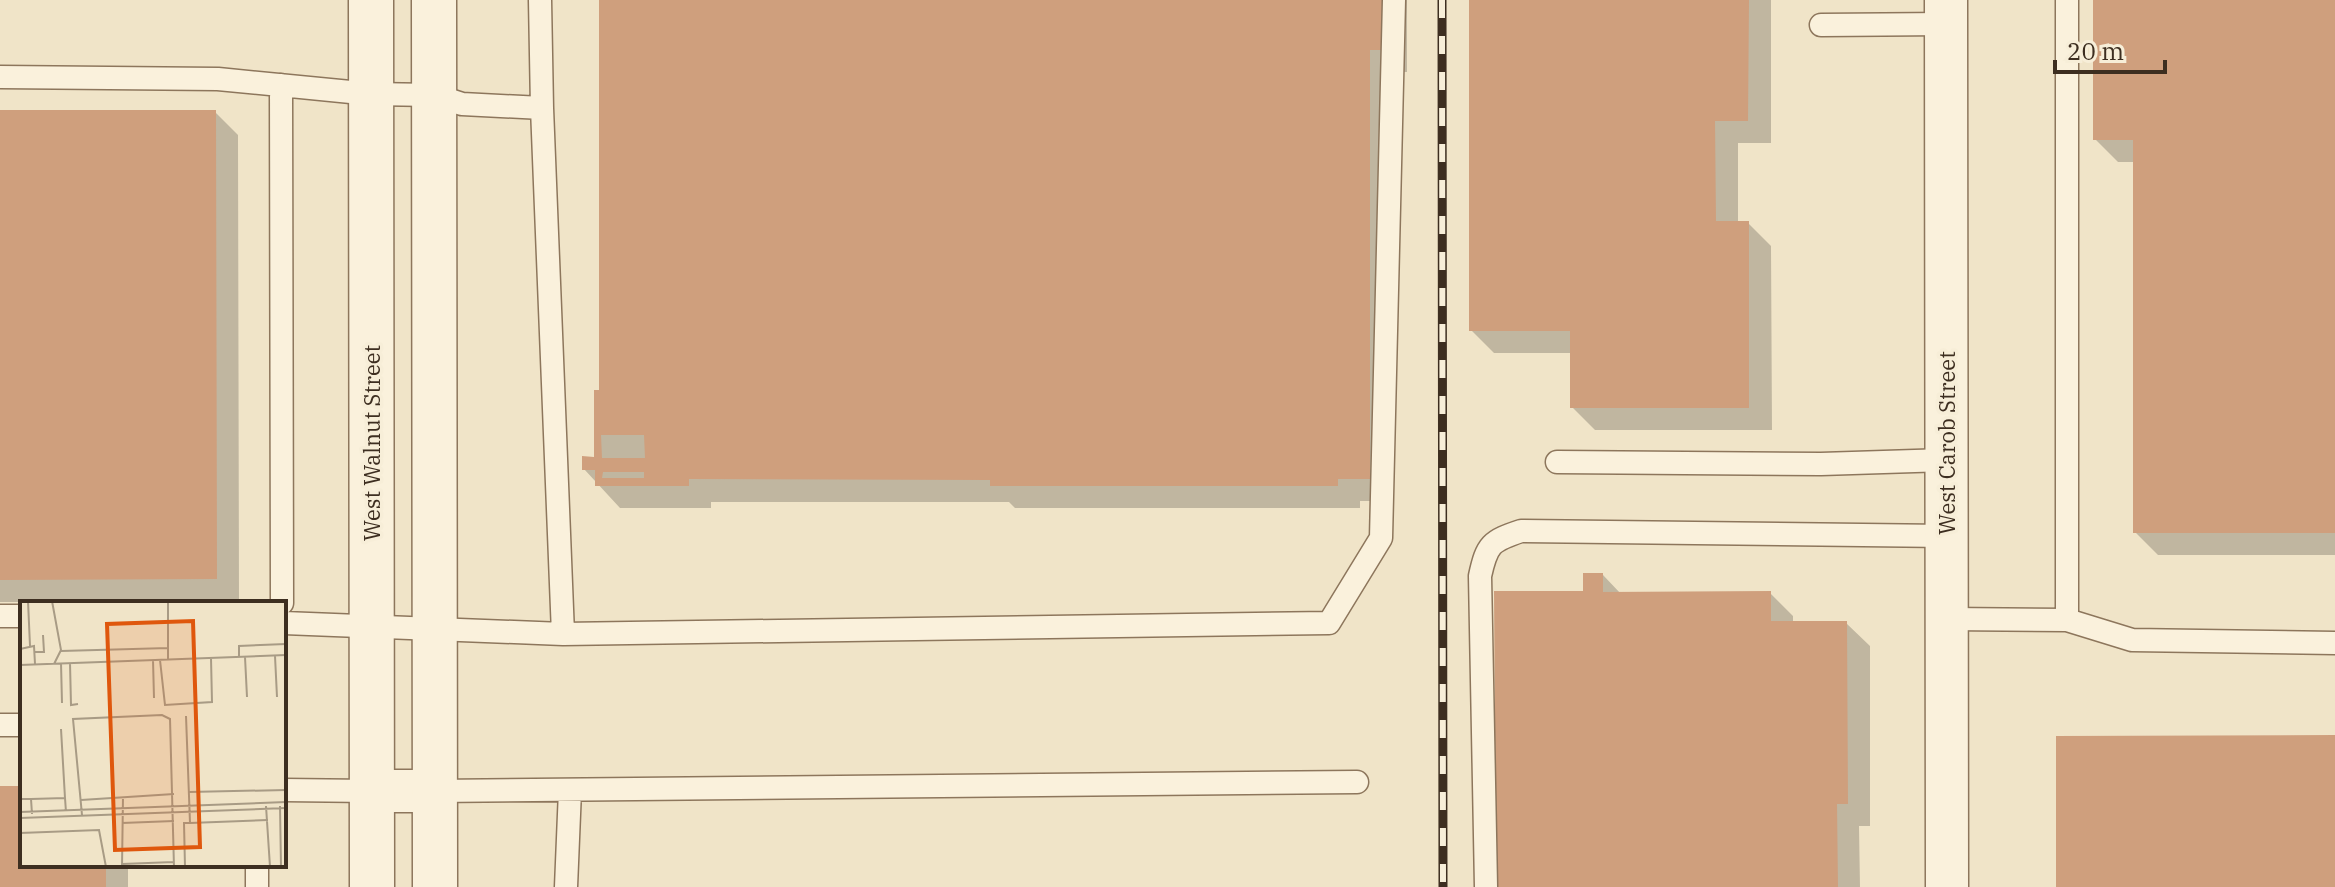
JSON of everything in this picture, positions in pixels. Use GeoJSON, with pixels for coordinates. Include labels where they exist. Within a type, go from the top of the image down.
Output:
{"type":"FeatureCollection","features":[{"type":"Feature","properties":{"kind":"street","name":"West Walnut Street"},"geometry":{"type":"LineString","coordinates":[[371,0],[372,887]]}},
{"type":"Feature","properties":{"kind":"street"},"geometry":{"type":"LineString","coordinates":[[434,0],[435,887]]}},
{"type":"Feature","properties":{"kind":"street","name":"West Carob Street"},"geometry":{"type":"LineString","coordinates":[[1946,12],[1947,887]]}},
{"type":"Feature","properties":{"kind":"street"},"geometry":{"type":"LineString","coordinates":[[371,791],[435,791]]}},
{"type":"Feature","properties":{"kind":"lane"},"geometry":{"type":"LineString","coordinates":[[540,0],[563,634]]}},
{"type":"Feature","properties":{"kind":"lane"},"geometry":{"type":"LineString","coordinates":[[286,623],[563,634],[1329,623],[1381,538],[1394,0]]}},
{"type":"Feature","properties":{"kind":"lane"},"geometry":{"type":"LineString","coordinates":[[2067,0],[2067,620]]}},
{"type":"Feature","properties":{"kind":"lane"},"geometry":{"type":"LineString","coordinates":[[1821,25],[1946,12]]}},
{"type":"Feature","properties":{"kind":"lane"},"geometry":{"type":"LineString","coordinates":[[0,77],[218,79],[371,94],[434,95],[462,104],[542,108]]}},
{"type":"Feature","properties":{"kind":"lane"},"geometry":{"type":"LineString","coordinates":[[281,85],[282,601]]}},
{"type":"Feature","properties":{"kind":"lane"},"geometry":{"type":"LineString","coordinates":[[1557,462],[1821,464],[1946,460]]}},
{"type":"Feature","properties":{"kind":"lane"},"geometry":{"type":"LineString","coordinates":[[1486,887],[1480,576],[1485,552],[1497,539],[1521,531],[1947,536]]}},
{"type":"Feature","properties":{"kind":"lane"},"geometry":{"type":"LineString","coordinates":[[1947,619],[2067,620],[2132,640],[2335,643]]}},
{"type":"Feature","properties":{"kind":"lane"},"geometry":{"type":"LineString","coordinates":[[435,791],[1357,782]]}},
{"type":"Feature","properties":{"kind":"lane"},"geometry":{"type":"LineString","coordinates":[[286,790],[371,791]]}},
{"type":"Feature","properties":{"kind":"lane"},"geometry":{"type":"LineString","coordinates":[[566,887],[570,790]]}},
{"type":"Feature","properties":{"kind":"building"},"geometry":{"type":"Polygon","coordinates":[[[599,0],[1385,0],[1385,50],[1370,50],[1370,479],[1338,479],[1338,486],[990,486],[990,480],[689,479],[689,486],[595,486],[595,470],[582,470],[582,456],[594,457],[594,390],[599,390],[599,0]],[[601,435],[602,458],[645,458],[644,435],[601,435]],[[603,472],[602,478],[644,478],[644,472],[603,472]]]}},
{"type":"Feature","properties":{"kind":"building"},"geometry":{"type":"Polygon","coordinates":[[[1469,0],[1749,0],[1748,121],[1715,121],[1716,221],[1749,221],[1749,408],[1570,408],[1570,331],[1469,331],[1469,0]]]}},
{"type":"Feature","properties":{"kind":"building"},"geometry":{"type":"Polygon","coordinates":[[[2093,0],[2335,0],[2335,533],[2133,533],[2133,140],[2093,140],[2093,0]]]}},
{"type":"Feature","properties":{"kind":"building"},"geometry":{"type":"Polygon","coordinates":[[[0,110],[216,110],[217,579],[0,580],[0,110]]]}},
{"type":"Feature","properties":{"kind":"building"},"geometry":{"type":"Polygon","coordinates":[[[1583,573],[1603,573],[1603,592],[1771,591],[1771,621],[1847,621],[1848,804],[1837,804],[1838,887],[1496,887],[1494,591],[1583,591],[1583,573]]]}},
{"type":"Feature","properties":{"kind":"building"},"geometry":{"type":"Polygon","coordinates":[[[2335,735],[2335,887],[2056,887],[2056,736],[2335,735]]]}},
{"type":"Feature","properties":{"kind":"building"},"geometry":{"type":"Polygon","coordinates":[[[0,786],[20,786],[20,867],[106,867],[106,887],[0,887],[0,786]]]}},
{"type":"Feature","properties":{"kind":"railway"},"geometry":{"type":"LineString","coordinates":[[1442,0],[1443,887]]}}]}
